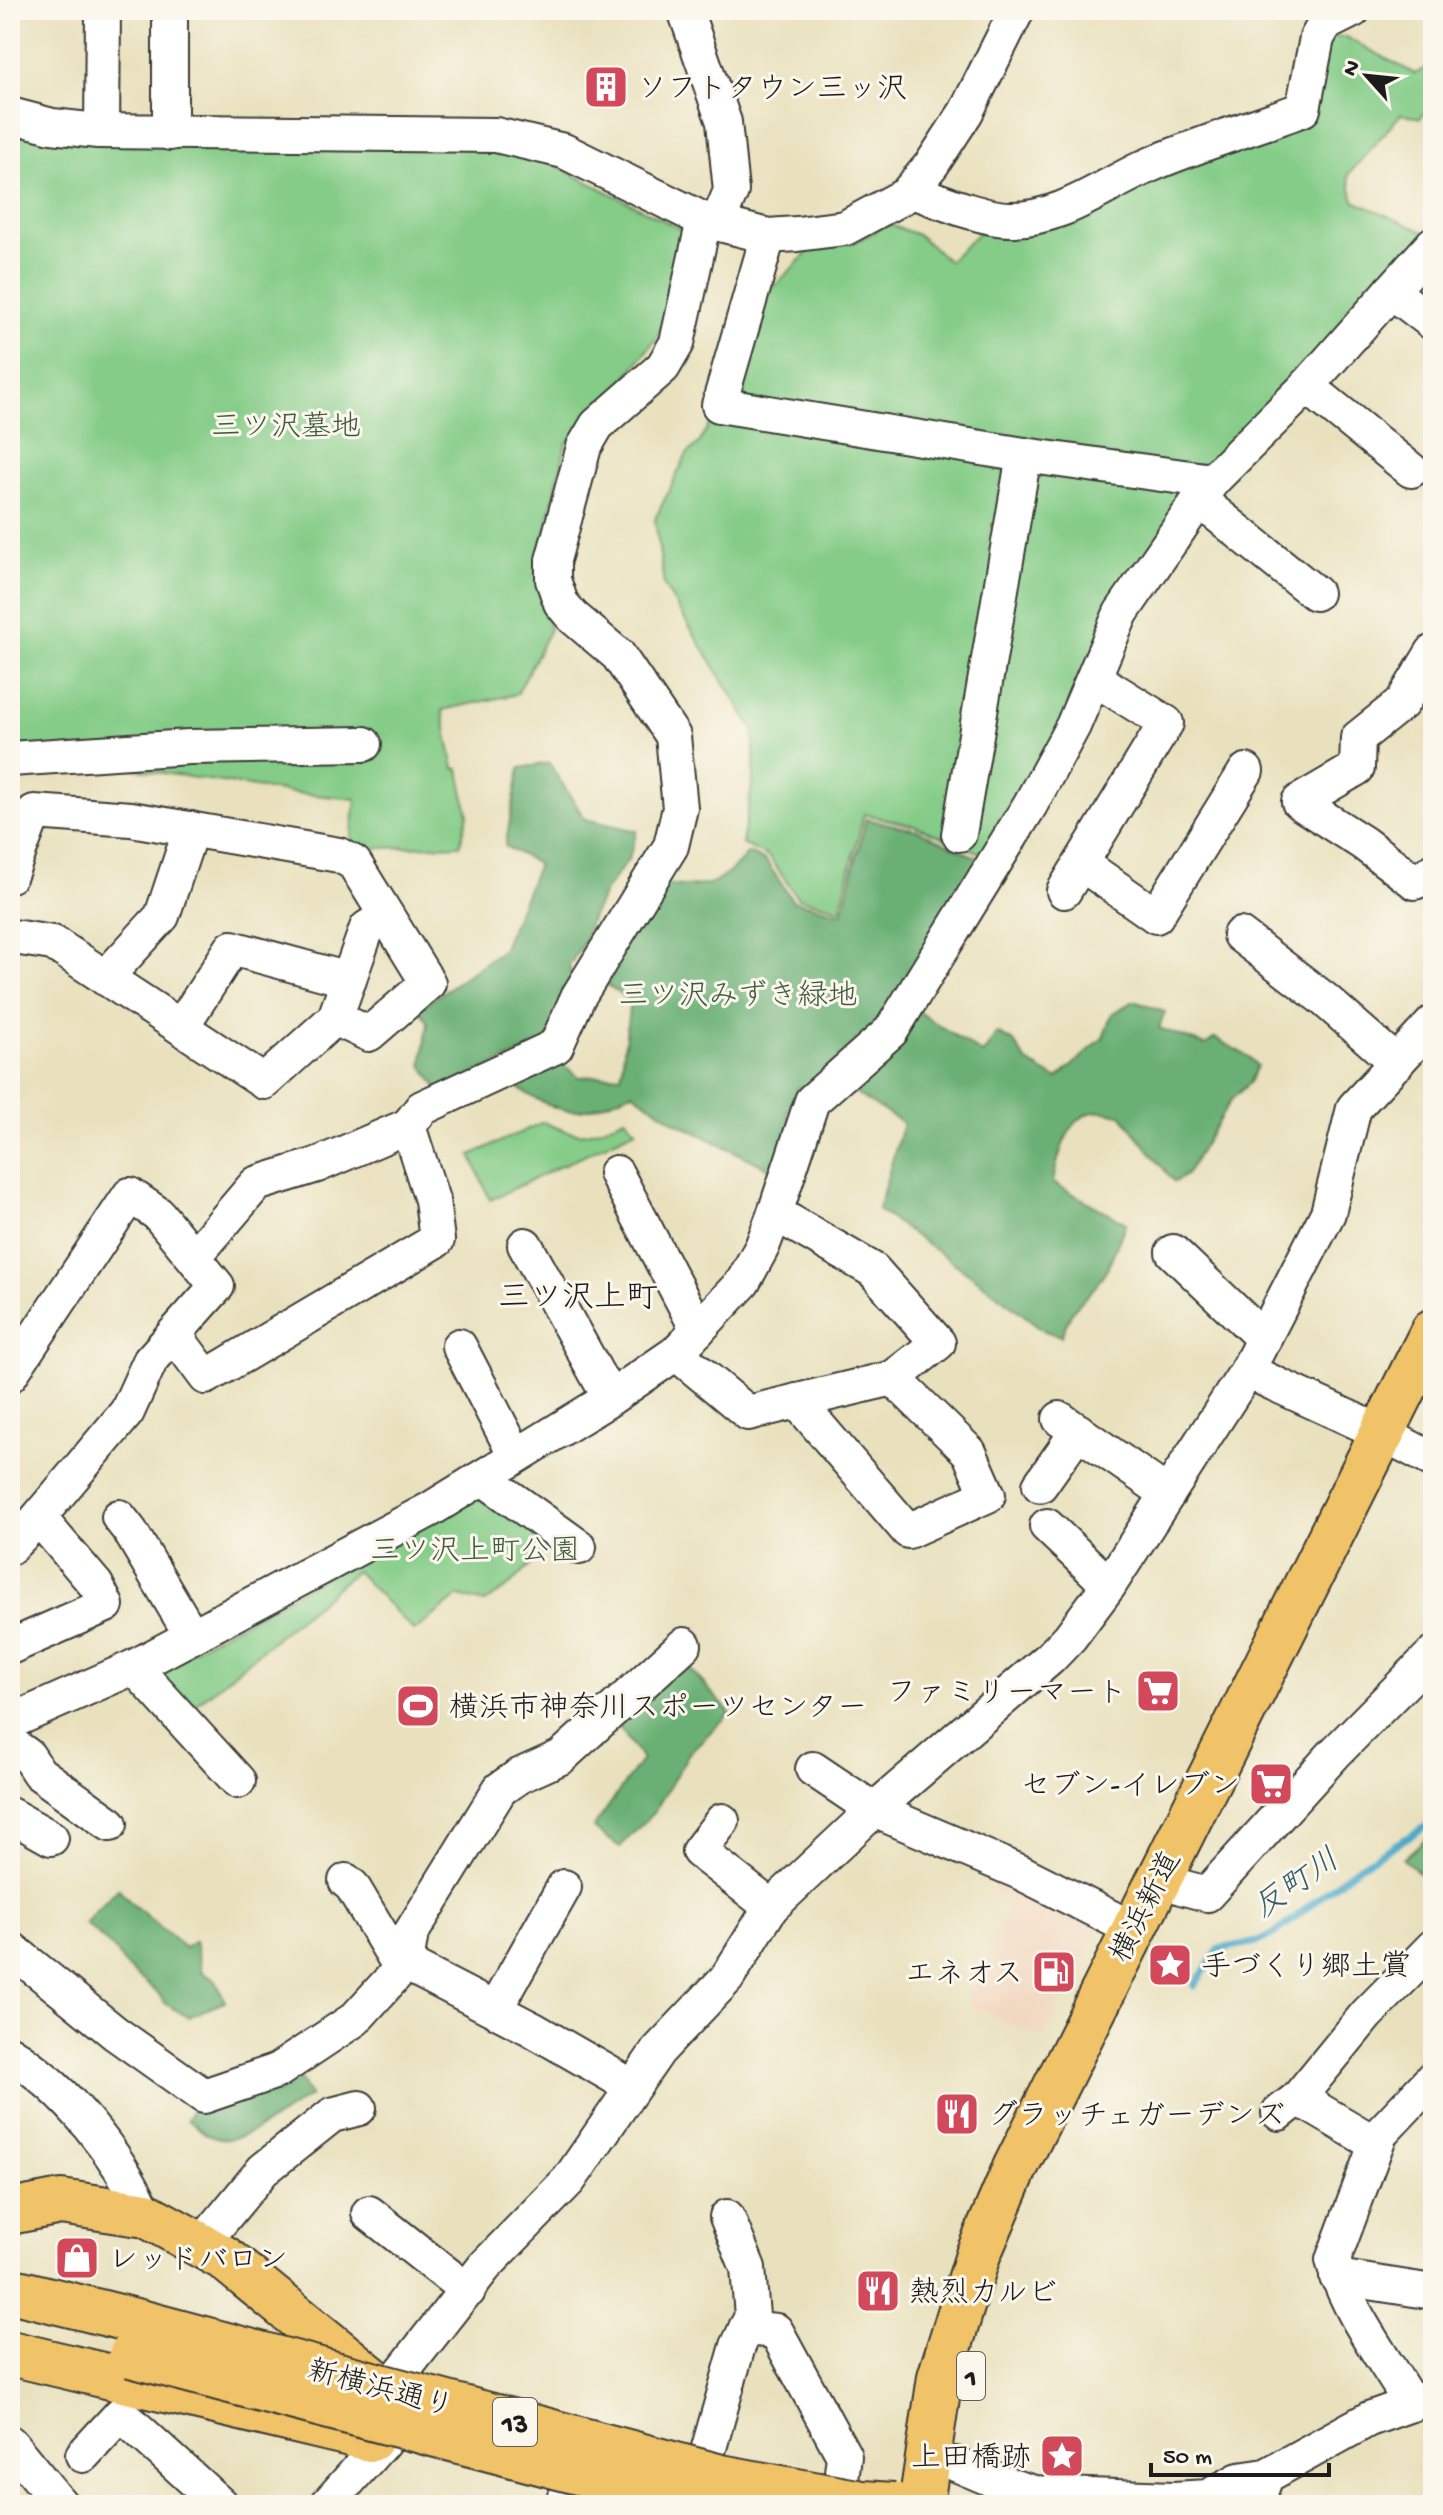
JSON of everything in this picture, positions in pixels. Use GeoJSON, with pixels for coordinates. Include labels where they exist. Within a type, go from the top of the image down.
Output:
{"type":"FeatureCollection","features":[{"type":"Feature","properties":{"kind":"main road","name":"横浜新道"},"geometry":{"type":"LineString","coordinates":[[921,2505],[940,2377],[978,2255],[1015,2168],[1133,1929],[1405,1445],[1433,1331]]}},
{"type":"Feature","properties":{"kind":"main road","name":"横浜新道"},"geometry":{"type":"LineString","coordinates":[[954,2485],[979,2332],[1003,2250],[1181,1887],[1405,1445],[1433,1374]]}},
{"type":"Feature","properties":{"kind":"main road"},"geometry":{"type":"LineString","coordinates":[[10,2212],[61,2202],[146,2215],[224,2258],[387,2391],[581,2489],[621,2505]]}},
{"type":"Feature","properties":{"kind":"main road","name":"新横浜通り"},"geometry":{"type":"LineString","coordinates":[[10,2290],[128,2357],[721,2477],[862,2503],[894,2505]]}},
{"type":"Feature","properties":{"kind":"main road","name":"新横浜通り"},"geometry":{"type":"LineString","coordinates":[[10,2323],[128,2357],[711,2495]]}},
{"type":"Feature","properties":{"kind":"main road"},"geometry":{"type":"LineString","coordinates":[[10,2353],[581,2489],[711,2495],[804,2505]]}},
{"type":"Feature","properties":{"kind":"street"},"geometry":{"type":"LineString","coordinates":[[102,131],[103,10]]}},
{"type":"Feature","properties":{"kind":"street"},"geometry":{"type":"LineString","coordinates":[[170,10],[170,133]]}},
{"type":"Feature","properties":{"kind":"street"},"geometry":{"type":"LineString","coordinates":[[198,1252],[256,1184],[317,1165],[408,1126],[422,1108],[528,1062],[556,1046],[578,997],[671,846],[680,808],[673,736],[618,655],[561,603],[553,580],[553,560],[584,447],[597,425],[663,367],[677,343],[711,222],[731,191],[724,122],[685,10]]}},
{"type":"Feature","properties":{"kind":"street"},"geometry":{"type":"LineString","coordinates":[[10,115],[52,126],[102,131],[496,135],[564,151],[711,222],[768,236],[845,228],[906,195],[932,164],[966,112],[1017,10]]}},
{"type":"Feature","properties":{"kind":"street"},"geometry":{"type":"LineString","coordinates":[[910,190],[992,217],[1010,219],[1062,208],[1151,164],[1303,109],[1317,38],[1325,24],[1353,10]]}},
{"type":"Feature","properties":{"kind":"street"},"geometry":{"type":"LineString","coordinates":[[768,236],[719,405],[1024,455],[1206,490],[1315,593]]}},
{"type":"Feature","properties":{"kind":"street"},"geometry":{"type":"LineString","coordinates":[[10,1722],[134,1667],[431,1509],[610,1398],[687,1342],[743,1282],[762,1247],[812,1101],[891,1031],[1030,805],[1073,726],[1121,613],[1206,490],[1307,386],[1433,244]]}},
{"type":"Feature","properties":{"kind":"street"},"geometry":{"type":"LineString","coordinates":[[1391,291],[1433,323]]}},
{"type":"Feature","properties":{"kind":"street"},"geometry":{"type":"LineString","coordinates":[[1307,386],[1411,470]]}},
{"type":"Feature","properties":{"kind":"street"},"geometry":{"type":"LineString","coordinates":[[959,834],[1024,455]]}},
{"type":"Feature","properties":{"kind":"street"},"geometry":{"type":"LineString","coordinates":[[1433,652],[1402,703],[1358,738],[1357,768],[1299,802],[1363,843],[1415,882],[1433,871]]}},
{"type":"Feature","properties":{"kind":"street"},"geometry":{"type":"LineString","coordinates":[[1094,678],[1166,723],[1073,877],[1156,916],[1246,771]]}},
{"type":"Feature","properties":{"kind":"street"},"geometry":{"type":"LineString","coordinates":[[10,759],[189,747],[364,744]]}},
{"type":"Feature","properties":{"kind":"street"},"geometry":{"type":"LineString","coordinates":[[10,875],[34,812],[131,819],[339,855],[354,863],[428,983],[369,1034],[335,1018]]}},
{"type":"Feature","properties":{"kind":"street"},"geometry":{"type":"LineString","coordinates":[[105,978],[162,916],[191,829]]}},
{"type":"Feature","properties":{"kind":"street"},"geometry":{"type":"LineString","coordinates":[[11,940],[53,943],[264,1082],[335,1018],[367,928],[386,916]]}},
{"type":"Feature","properties":{"kind":"street"},"geometry":{"type":"LineString","coordinates":[[1240,935],[1325,1000],[1397,1063]]}},
{"type":"Feature","properties":{"kind":"street"},"geometry":{"type":"LineString","coordinates":[[181,1027],[232,948],[349,980]]}},
{"type":"Feature","properties":{"kind":"street"},"geometry":{"type":"LineString","coordinates":[[327,2505],[383,2442],[387,2391],[485,2266],[569,2180],[658,2051],[727,1978],[771,1907],[874,1810],[1050,1658],[1109,1585],[1247,1371],[1264,1339],[1328,1213],[1354,1108],[1433,1023]]}},
{"type":"Feature","properties":{"kind":"street"},"geometry":{"type":"LineString","coordinates":[[174,1334],[206,1377],[437,1240],[432,1200],[408,1126]]}},
{"type":"Feature","properties":{"kind":"street"},"geometry":{"type":"LineString","coordinates":[[616,1173],[687,1342],[748,1413],[893,1378],[938,1343],[873,1270],[775,1213]]}},
{"type":"Feature","properties":{"kind":"street"},"geometry":{"type":"LineString","coordinates":[[10,1375],[130,1195],[158,1214],[198,1252],[217,1286],[150,1361],[127,1412],[39,1518],[10,1547]]}},
{"type":"Feature","properties":{"kind":"street"},"geometry":{"type":"LineString","coordinates":[[525,1245],[610,1398]]}},
{"type":"Feature","properties":{"kind":"street"},"geometry":{"type":"LineString","coordinates":[[1173,1252],[1264,1339]]}},
{"type":"Feature","properties":{"kind":"street"},"geometry":{"type":"LineString","coordinates":[[459,1346],[516,1456]]}},
{"type":"Feature","properties":{"kind":"street"},"geometry":{"type":"LineString","coordinates":[[1247,1371],[1405,1445]]}},
{"type":"Feature","properties":{"kind":"street"},"geometry":{"type":"LineString","coordinates":[[797,1401],[908,1531],[988,1495],[969,1452],[893,1378]]}},
{"type":"Feature","properties":{"kind":"street"},"geometry":{"type":"LineString","coordinates":[[1040,1485],[1069,1425],[1168,1494]]}},
{"type":"Feature","properties":{"kind":"street"},"geometry":{"type":"LineString","coordinates":[[483,1478],[579,1547]]}},
{"type":"Feature","properties":{"kind":"street"},"geometry":{"type":"LineString","coordinates":[[119,1517],[192,1636]]}},
{"type":"Feature","properties":{"kind":"street"},"geometry":{"type":"LineString","coordinates":[[10,1647],[106,1605],[96,1585],[39,1518]]}},
{"type":"Feature","properties":{"kind":"street"},"geometry":{"type":"LineString","coordinates":[[1047,1526],[1109,1585]]}},
{"type":"Feature","properties":{"kind":"street"},"geometry":{"type":"LineString","coordinates":[[10,1948],[115,2033],[204,2096],[277,2071],[355,2019],[406,1963],[411,1933],[500,1789],[519,1776],[561,1757],[684,1645]]}},
{"type":"Feature","properties":{"kind":"street"},"geometry":{"type":"LineString","coordinates":[[1181,1887],[1207,1894],[1335,1753],[1433,1654]]}},
{"type":"Feature","properties":{"kind":"street"},"geometry":{"type":"LineString","coordinates":[[134,1667],[238,1781]]}},
{"type":"Feature","properties":{"kind":"street"},"geometry":{"type":"LineString","coordinates":[[10,1743],[28,1756],[39,1773],[110,1824]]}},
{"type":"Feature","properties":{"kind":"street"},"geometry":{"type":"LineString","coordinates":[[813,1769],[874,1810],[1020,1872],[1133,1929]]}},
{"type":"Feature","properties":{"kind":"street"},"geometry":{"type":"LineString","coordinates":[[10,1815],[51,1838]]}},
{"type":"Feature","properties":{"kind":"street"},"geometry":{"type":"LineString","coordinates":[[722,1821],[699,1851],[771,1907]]}},
{"type":"Feature","properties":{"kind":"street"},"geometry":{"type":"LineString","coordinates":[[346,1881],[395,1958],[495,2009],[631,2086]]}},
{"type":"Feature","properties":{"kind":"street"},"geometry":{"type":"LineString","coordinates":[[495,2009],[564,1887]]}},
{"type":"Feature","properties":{"kind":"street"},"geometry":{"type":"LineString","coordinates":[[1376,2144],[1289,2105],[1366,2015],[1433,1947]]}},
{"type":"Feature","properties":{"kind":"street"},"geometry":{"type":"LineString","coordinates":[[10,2053],[57,2089],[132,2185],[146,2215]]}},
{"type":"Feature","properties":{"kind":"street"},"geometry":{"type":"LineString","coordinates":[[954,2485],[1001,2483],[1034,2493],[1174,2499],[1208,2497],[1239,2480],[1261,2490],[1369,2419],[1422,2400],[1337,2277],[1333,2260],[1380,2134],[1433,2078]]}},
{"type":"Feature","properties":{"kind":"street"},"geometry":{"type":"LineString","coordinates":[[201,2245],[263,2170],[332,2115],[359,2108]]}},
{"type":"Feature","properties":{"kind":"street"},"geometry":{"type":"LineString","coordinates":[[369,2213],[468,2291]]}},
{"type":"Feature","properties":{"kind":"street"},"geometry":{"type":"LineString","coordinates":[[711,2495],[738,2346],[752,2316],[748,2268],[727,2217]]}},
{"type":"Feature","properties":{"kind":"street"},"geometry":{"type":"LineString","coordinates":[[1337,2277],[1433,2292]]}},
{"type":"Feature","properties":{"kind":"street"},"geometry":{"type":"LineString","coordinates":[[746,2328],[776,2331],[844,2456],[838,2505]]}},
{"type":"Feature","properties":{"kind":"street"},"geometry":{"type":"LineString","coordinates":[[128,2357],[89,2428],[86,2451],[121,2414],[221,2505]]}},
{"type":"Feature","properties":{"kind":"street"},"geometry":{"type":"LineString","coordinates":[[10,2443],[61,2505]]}},
{"type":"Feature","properties":{"kind":"shaded area"},"geometry":{"type":"Polygon","coordinates":[[[999,1877],[1101,1924],[1043,2038],[968,2004],[1010,1901],[992,1894],[999,1877]]]}},
{"type":"Feature","properties":{"kind":"green space"},"geometry":{"type":"Polygon","coordinates":[[[1326,37],[1346,37],[1415,74],[1433,64],[1433,104],[1420,118],[1401,114],[1348,175],[1354,201],[1431,235],[1206,475],[990,857],[916,826],[864,814],[840,909],[798,898],[769,857],[742,844],[754,774],[754,730],[664,586],[655,519],[687,454],[699,443],[716,414],[756,305],[812,248],[856,242],[888,224],[918,235],[949,261],[981,230],[1309,114],[1326,37]]]}},
{"type":"Feature","properties":{"kind":"green space","name":"三ツ沢墓地"},"geometry":{"type":"Polygon","coordinates":[[[10,128],[506,149],[541,158],[689,233],[658,336],[620,385],[566,444],[536,572],[550,629],[517,694],[442,710],[468,815],[460,845],[350,849],[356,799],[294,793],[96,763],[10,766],[10,128]]]}},
{"type":"Feature","properties":{"kind":"green space"},"geometry":{"type":"Polygon","coordinates":[[[549,763],[585,819],[637,831],[629,858],[605,891],[591,918],[584,942],[569,966],[574,983],[546,1042],[439,1090],[422,1065],[428,1022],[419,1009],[502,950],[538,864],[505,846],[520,768],[549,763]]]}},
{"type":"Feature","properties":{"kind":"green space","name":"三ツ沢みずき緑地"},"geometry":{"type":"Polygon","coordinates":[[[866,819],[917,830],[980,859],[888,1007],[854,1046],[806,1091],[798,1087],[787,1115],[792,1120],[774,1171],[675,1122],[632,1092],[600,1105],[575,1110],[551,1106],[519,1089],[531,1068],[557,1058],[578,1077],[621,1075],[630,1000],[601,981],[665,885],[712,883],[729,873],[748,853],[766,861],[793,901],[842,913],[866,819]]]}},
{"type":"Feature","properties":{"kind":"green space"},"geometry":{"type":"Polygon","coordinates":[[[1134,1001],[1165,1012],[1159,1028],[1205,1045],[1215,1038],[1249,1057],[1257,1066],[1250,1082],[1231,1100],[1186,1175],[1174,1182],[1121,1115],[1094,1112],[1077,1122],[1070,1131],[1057,1163],[1053,1183],[1126,1223],[1108,1267],[1095,1287],[1072,1311],[1061,1336],[1045,1331],[878,1210],[903,1123],[851,1091],[899,1034],[914,1009],[983,1054],[997,1033],[1014,1042],[1026,1061],[1057,1079],[1103,1038],[1112,1014],[1134,1001]]]}},
{"type":"Feature","properties":{"kind":"green space"},"geometry":{"type":"Polygon","coordinates":[[[625,1118],[636,1130],[490,1200],[471,1155],[543,1122],[567,1131],[585,1133],[625,1118]]]}},
{"type":"Feature","properties":{"kind":"green space","name":"三ツ沢上町公園"},"geometry":{"type":"Polygon","coordinates":[[[479,1492],[552,1544],[507,1588],[484,1603],[459,1596],[414,1631],[356,1571],[187,1712],[156,1670],[479,1492]]]}},
{"type":"Feature","properties":{"kind":"green space"},"geometry":{"type":"Polygon","coordinates":[[[684,1662],[730,1713],[689,1753],[655,1811],[620,1847],[593,1828],[642,1759],[619,1727],[684,1662]]]}},
{"type":"Feature","properties":{"kind":"green space"},"geometry":{"type":"Polygon","coordinates":[[[1433,1832],[1433,1886],[1403,1859],[1433,1832]]]}},
{"type":"Feature","properties":{"kind":"green space"},"geometry":{"type":"Polygon","coordinates":[[[118,1888],[130,1902],[185,1948],[195,1941],[202,1973],[216,1980],[225,2002],[188,2017],[164,2003],[159,1994],[125,1966],[118,1953],[85,1923],[118,1888]]]}},
{"type":"Feature","properties":{"kind":"green space"},"geometry":{"type":"Polygon","coordinates":[[[296,2073],[310,2096],[253,2131],[219,2139],[187,2120],[197,2100],[296,2073]]]}},
{"type":"Feature","properties":{"kind":"waterway","name":"反町川"},"geometry":{"type":"LineString","coordinates":[[1194,1986],[1219,1949],[1258,1942],[1277,1932],[1355,1869],[1433,1822]]}},
{"type":"Feature","properties":{"kind":"place","name":"ソフトタウン三ッ沢"},"geometry":{"type":"Point","coordinates":[606,87]}},
{"type":"Feature","properties":{"kind":"place","name":"ファミリーマート"},"geometry":{"type":"Point","coordinates":[1158,1691]}},
{"type":"Feature","properties":{"kind":"place","name":"横浜市神奈川スポーツセンター"},"geometry":{"type":"Point","coordinates":[418,1706]}},
{"type":"Feature","properties":{"kind":"place","name":"セブン-イレブン"},"geometry":{"type":"Point","coordinates":[1271,1784]}},
{"type":"Feature","properties":{"kind":"place","name":"手づくり郷土賞"},"geometry":{"type":"Point","coordinates":[1170,1965]}},
{"type":"Feature","properties":{"kind":"place","name":"エネオス"},"geometry":{"type":"Point","coordinates":[1054,1972]}},
{"type":"Feature","properties":{"kind":"place","name":"グラッチェガーデンズ"},"geometry":{"type":"Point","coordinates":[957,2114]}},
{"type":"Feature","properties":{"kind":"place","name":"レッドバロン"},"geometry":{"type":"Point","coordinates":[77,2258]}},
{"type":"Feature","properties":{"kind":"place","name":"熱烈カルビ"},"geometry":{"type":"Point","coordinates":[878,2291]}},
{"type":"Feature","properties":{"kind":"place","name":"上田橋跡"},"geometry":{"type":"Point","coordinates":[1062,2456]}},
{"type":"Feature","properties":{"kind":"district","name":"三ツ沢上町"},"geometry":{"type":"Point","coordinates":[578,1295]}}]}
